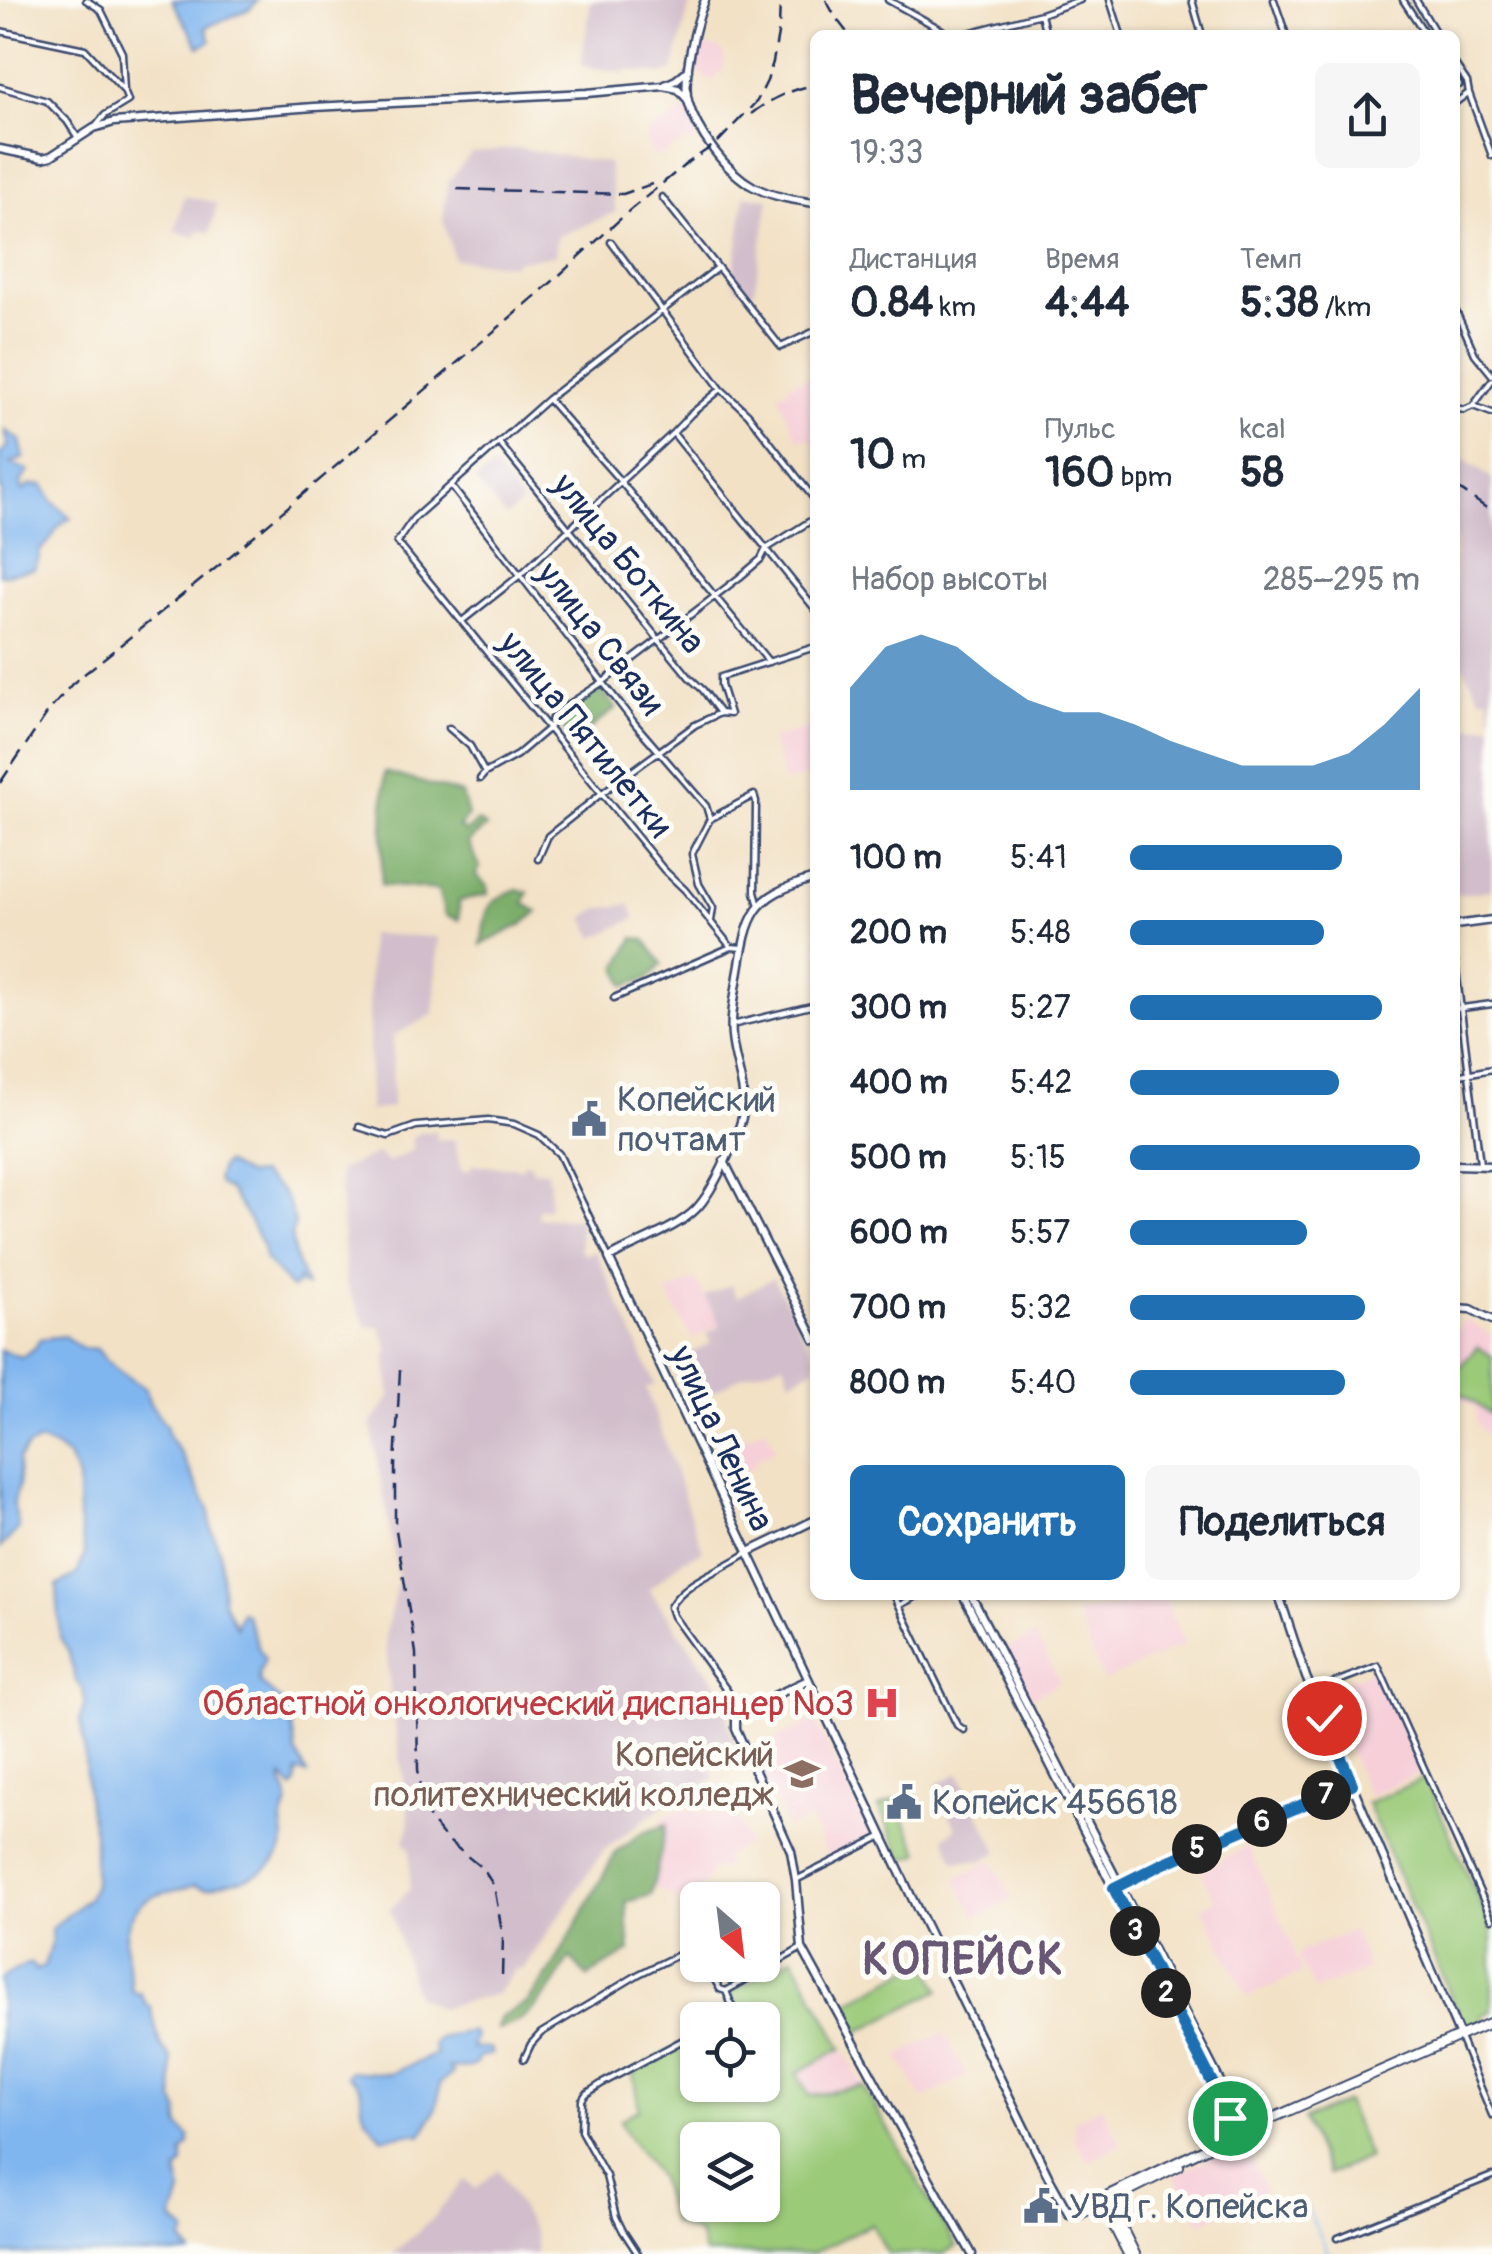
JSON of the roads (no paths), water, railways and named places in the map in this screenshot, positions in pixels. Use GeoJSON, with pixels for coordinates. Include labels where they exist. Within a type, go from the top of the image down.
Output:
{"type":"FeatureCollection","features":[{"type":"Feature","properties":{"kind":"main road"},"geometry":{"type":"LineString","coordinates":[[1104,2200],[1214,2144],[1492,2024]]}},
{"type":"Feature","properties":{"kind":"main road"},"geometry":{"type":"LineString","coordinates":[[1104,2200],[1267,2121],[1461,2038]]}},
{"type":"Feature","properties":{"kind":"main road"},"geometry":{"type":"LineString","coordinates":[[1104,2200],[1132,2254]]}},
{"type":"Feature","properties":{"kind":"street"},"geometry":{"type":"LineString","coordinates":[[0,150],[43,158],[60,152],[128,101],[122,52],[101,10],[86,0]]}},
{"type":"Feature","properties":{"kind":"street"},"geometry":{"type":"LineString","coordinates":[[688,100],[693,40],[705,0]]}},
{"type":"Feature","properties":{"kind":"street"},"geometry":{"type":"LineString","coordinates":[[888,0],[942,30]]}},
{"type":"Feature","properties":{"kind":"street"},"geometry":{"type":"LineString","coordinates":[[979,30],[1080,0]]}},
{"type":"Feature","properties":{"kind":"street"},"geometry":{"type":"LineString","coordinates":[[1110,0],[1119,30]]}},
{"type":"Feature","properties":{"kind":"street"},"geometry":{"type":"LineString","coordinates":[[1192,0],[1201,30]]}},
{"type":"Feature","properties":{"kind":"street"},"geometry":{"type":"LineString","coordinates":[[1274,0],[1284,30]]}},
{"type":"Feature","properties":{"kind":"street"},"geometry":{"type":"LineString","coordinates":[[1403,0],[1423,30]]}},
{"type":"Feature","properties":{"kind":"street"},"geometry":{"type":"LineString","coordinates":[[1416,0],[1434,30]]}},
{"type":"Feature","properties":{"kind":"street"},"geometry":{"type":"LineString","coordinates":[[1040,14],[1045,30]]}},
{"type":"Feature","properties":{"kind":"street"},"geometry":{"type":"LineString","coordinates":[[0,31],[86,48],[124,91]]}},
{"type":"Feature","properties":{"kind":"street"},"geometry":{"type":"LineString","coordinates":[[664,86],[689,68]]}},
{"type":"Feature","properties":{"kind":"street"},"geometry":{"type":"LineString","coordinates":[[1460,71],[1468,82],[1492,156]]}},
{"type":"Feature","properties":{"kind":"street"},"geometry":{"type":"LineString","coordinates":[[94,128],[114,122],[314,106],[664,86],[678,89],[688,100],[712,148],[736,175],[763,191],[810,201]]}},
{"type":"Feature","properties":{"kind":"street"},"geometry":{"type":"LineString","coordinates":[[0,87],[47,101],[78,138]]}},
{"type":"Feature","properties":{"kind":"street"},"geometry":{"type":"LineString","coordinates":[[1460,99],[1469,93]]}},
{"type":"Feature","properties":{"kind":"street"},"geometry":{"type":"LineString","coordinates":[[662,198],[780,348],[810,333]]}},
{"type":"Feature","properties":{"kind":"street"},"geometry":{"type":"LineString","coordinates":[[611,242],[721,389],[748,414],[810,494]]}},
{"type":"Feature","properties":{"kind":"street"},"geometry":{"type":"LineString","coordinates":[[452,487],[548,399],[716,268]]}},
{"type":"Feature","properties":{"kind":"street"},"geometry":{"type":"LineString","coordinates":[[1460,320],[1475,354],[1492,378],[1473,406],[1460,409]]}},
{"type":"Feature","properties":{"kind":"street"},"geometry":{"type":"LineString","coordinates":[[462,621],[520,576],[721,389]]}},
{"type":"Feature","properties":{"kind":"street"},"geometry":{"type":"LineString","coordinates":[[548,399],[769,662]]}},
{"type":"Feature","properties":{"kind":"street"},"geometry":{"type":"LineString","coordinates":[[1473,406],[1492,413]]}},
{"type":"Feature","properties":{"kind":"street"},"geometry":{"type":"LineString","coordinates":[[673,433],[810,602]]}},
{"type":"Feature","properties":{"kind":"street","name":"улица Боткина"},"geometry":{"type":"LineString","coordinates":[[500,444],[720,713]]}},
{"type":"Feature","properties":{"kind":"street","name":"улица Пятилетки"},"geometry":{"type":"LineString","coordinates":[[452,487],[413,519],[397,542],[730,947]]}},
{"type":"Feature","properties":{"kind":"street","name":"улица Связи"},"geometry":{"type":"LineString","coordinates":[[452,487],[603,682],[706,806],[710,820]]}},
{"type":"Feature","properties":{"kind":"street"},"geometry":{"type":"LineString","coordinates":[[480,778],[517,756],[550,727],[552,718],[566,706],[660,639],[761,559],[766,549],[810,521]]}},
{"type":"Feature","properties":{"kind":"street"},"geometry":{"type":"LineString","coordinates":[[538,859],[548,836],[602,793],[695,726],[720,713],[730,714],[721,677],[810,649]]}},
{"type":"Feature","properties":{"kind":"street"},"geometry":{"type":"LineString","coordinates":[[449,728],[470,746],[485,773]]}},
{"type":"Feature","properties":{"kind":"street"},"geometry":{"type":"LineString","coordinates":[[712,921],[713,908],[699,884],[692,854],[710,820],[754,795],[755,892],[759,906]]}},
{"type":"Feature","properties":{"kind":"street"},"geometry":{"type":"LineString","coordinates":[[609,1258],[696,1209],[724,1161],[740,1126],[744,1106],[732,1025],[748,924],[759,906],[787,886],[810,879]]}},
{"type":"Feature","properties":{"kind":"street"},"geometry":{"type":"LineString","coordinates":[[1460,924],[1492,920]]}},
{"type":"Feature","properties":{"kind":"street"},"geometry":{"type":"LineString","coordinates":[[614,998],[730,947],[742,948]]}},
{"type":"Feature","properties":{"kind":"street"},"geometry":{"type":"LineString","coordinates":[[1460,1009],[1492,1004]]}},
{"type":"Feature","properties":{"kind":"street"},"geometry":{"type":"LineString","coordinates":[[732,1025],[810,1006]]}},
{"type":"Feature","properties":{"kind":"street"},"geometry":{"type":"LineString","coordinates":[[1460,1022],[1480,1164]]}},
{"type":"Feature","properties":{"kind":"street"},"geometry":{"type":"LineString","coordinates":[[1460,1075],[1492,1069]]}},
{"type":"Feature","properties":{"kind":"street","name":"улица Ленина"},"geometry":{"type":"LineString","coordinates":[[359,1127],[388,1136],[416,1126],[488,1120],[514,1124],[538,1135],[559,1154],[808,1680],[1064,2206],[1069,2214],[1079,2215],[1104,2200]]}},
{"type":"Feature","properties":{"kind":"street"},"geometry":{"type":"LineString","coordinates":[[724,1161],[810,1330]]}},
{"type":"Feature","properties":{"kind":"street"},"geometry":{"type":"LineString","coordinates":[[1460,1165],[1492,1166]]}},
{"type":"Feature","properties":{"kind":"street"},"geometry":{"type":"LineString","coordinates":[[1460,1308],[1471,1309],[1492,1320]]}},
{"type":"Feature","properties":{"kind":"street"},"geometry":{"type":"LineString","coordinates":[[742,1712],[670,1607],[702,1578],[810,1522]]}},
{"type":"Feature","properties":{"kind":"street"},"geometry":{"type":"LineString","coordinates":[[897,1600],[957,1726],[964,1730]]}},
{"type":"Feature","properties":{"kind":"street"},"geometry":{"type":"LineString","coordinates":[[900,1605],[910,1600]]}},
{"type":"Feature","properties":{"kind":"street"},"geometry":{"type":"LineString","coordinates":[[970,1600],[1243,2133]]}},
{"type":"Feature","properties":{"kind":"street"},"geometry":{"type":"LineString","coordinates":[[1281,1600],[1312,1691],[1492,2114]]}},
{"type":"Feature","properties":{"kind":"street"},"geometry":{"type":"LineString","coordinates":[[1312,1691],[1378,1666],[1492,1919]]}},
{"type":"Feature","properties":{"kind":"street"},"geometry":{"type":"LineString","coordinates":[[808,1680],[742,1712],[736,1720],[737,1734],[786,1840],[796,1880],[802,1948],[972,2254]]}},
{"type":"Feature","properties":{"kind":"street"},"geometry":{"type":"LineString","coordinates":[[1117,1886],[1352,1784]]}},
{"type":"Feature","properties":{"kind":"street"},"geometry":{"type":"LineString","coordinates":[[796,1880],[883,1836]]}},
{"type":"Feature","properties":{"kind":"street"},"geometry":{"type":"LineString","coordinates":[[726,1991],[802,1948]]}},
{"type":"Feature","properties":{"kind":"street"},"geometry":{"type":"LineString","coordinates":[[524,2059],[541,2033],[639,1974],[680,1955]]}},
{"type":"Feature","properties":{"kind":"street"},"geometry":{"type":"LineString","coordinates":[[716,1982],[731,2002]]}},
{"type":"Feature","properties":{"kind":"street"},"geometry":{"type":"LineString","coordinates":[[638,2254],[622,2231],[606,2176],[581,2131],[582,2100],[601,2084],[680,2042]]}},
{"type":"Feature","properties":{"kind":"street"},"geometry":{"type":"LineString","coordinates":[[1232,2113],[1267,2121]]}},
{"type":"Feature","properties":{"kind":"street"},"geometry":{"type":"LineString","coordinates":[[1214,2144],[1226,2132],[1232,2113]]}},
{"type":"Feature","properties":{"kind":"street"},"geometry":{"type":"LineString","coordinates":[[1338,2238],[1492,2176]]}},
{"type":"Feature","properties":{"kind":"water"},"geometry":{"type":"Polygon","coordinates":[[[172,0],[258,0],[250,9],[206,27],[211,41],[199,47],[172,0]]]}},
{"type":"Feature","properties":{"kind":"water"},"geometry":{"type":"Polygon","coordinates":[[[5,430],[20,440],[24,458],[11,463],[29,471],[21,482],[23,491],[30,485],[43,485],[52,501],[71,518],[40,550],[34,569],[0,575],[0,454],[8,446],[5,430]]]}},
{"type":"Feature","properties":{"kind":"water"},"geometry":{"type":"Polygon","coordinates":[[[225,1163],[247,1175],[260,1174],[281,1191],[295,1225],[291,1234],[295,1257],[306,1286],[298,1279],[291,1288],[265,1259],[251,1223],[230,1191],[217,1180],[225,1163]]]}},
{"type":"Feature","properties":{"kind":"water"},"geometry":{"type":"Polygon","coordinates":[[[64,1336],[82,1348],[97,1349],[113,1366],[146,1389],[149,1402],[166,1425],[209,1509],[220,1552],[223,1601],[236,1627],[241,1612],[246,1614],[265,1659],[259,1673],[260,1683],[289,1708],[296,1752],[307,1774],[297,1772],[293,1789],[282,1777],[288,1799],[282,1823],[284,1843],[269,1866],[214,1887],[195,1885],[148,1899],[138,1907],[127,1928],[126,1953],[132,1990],[140,1993],[151,2007],[160,2045],[171,2058],[180,2127],[189,2137],[190,2145],[183,2152],[183,2165],[178,2170],[181,2192],[173,2220],[186,2232],[182,2242],[192,2254],[0,2254],[0,1979],[27,1964],[35,1970],[44,1966],[52,1940],[51,1929],[88,1898],[94,1884],[94,1832],[80,1720],[85,1702],[60,1638],[57,1586],[77,1574],[85,1555],[78,1479],[68,1457],[55,1447],[40,1441],[27,1447],[18,1460],[19,1485],[13,1503],[19,1528],[0,1548],[0,1350],[21,1357],[35,1348],[40,1339],[64,1336]]]}},
{"type":"Feature","properties":{"kind":"water"},"geometry":{"type":"Polygon","coordinates":[[[470,2031],[475,2036],[471,2048],[490,2048],[492,2054],[478,2057],[470,2067],[449,2068],[453,2073],[440,2083],[435,2110],[421,2135],[383,2138],[364,2115],[360,2088],[347,2076],[350,2071],[390,2074],[436,2054],[433,2045],[438,2038],[470,2031]]]}},
{"type":"Feature","properties":{"kind":"waterway"},"geometry":{"type":"LineString","coordinates":[[1305,2205],[1329,2254]]}},
{"type":"Feature","properties":{"kind":"railway"},"geometry":{"type":"LineString","coordinates":[[0,783],[72,684],[222,563],[553,281],[630,210],[717,143],[757,101],[767,81],[779,28],[780,0]]}},
{"type":"Feature","properties":{"kind":"railway"},"geometry":{"type":"LineString","coordinates":[[826,0],[845,30]]}},
{"type":"Feature","properties":{"kind":"railway"},"geometry":{"type":"LineString","coordinates":[[751,114],[782,95],[810,86]]}},
{"type":"Feature","properties":{"kind":"railway"},"geometry":{"type":"LineString","coordinates":[[457,189],[623,194],[652,184]]}},
{"type":"Feature","properties":{"kind":"railway"},"geometry":{"type":"LineString","coordinates":[[1460,490],[1492,512]]}},
{"type":"Feature","properties":{"kind":"railway"},"geometry":{"type":"LineString","coordinates":[[400,1370],[395,1524],[416,1653],[421,1794],[430,1820],[445,1838],[483,1869],[494,1886],[503,1937],[502,1976]]}},
{"type":"Feature","properties":{"kind":"place","name":"Копейский почтамт"},"geometry":{"type":"Point","coordinates":[589,1119]}},
{"type":"Feature","properties":{"kind":"place","name":"Областной онкологический диспанцер №3"},"geometry":{"type":"Point","coordinates":[882,1703]}},
{"type":"Feature","properties":{"kind":"place","name":"Копейский политехнический колледж"},"geometry":{"type":"Point","coordinates":[802,1774]}},
{"type":"Feature","properties":{"kind":"place","name":"Копейск 456618"},"geometry":{"type":"Point","coordinates":[904,1802]}},
{"type":"Feature","properties":{"kind":"place","name":"УВД г. Копейска"},"geometry":{"type":"Point","coordinates":[1041,2206]}},
{"type":"Feature","properties":{"kind":"district","name":"КОПЕЙСК"},"geometry":{"type":"Point","coordinates":[964,1958]}}]}
